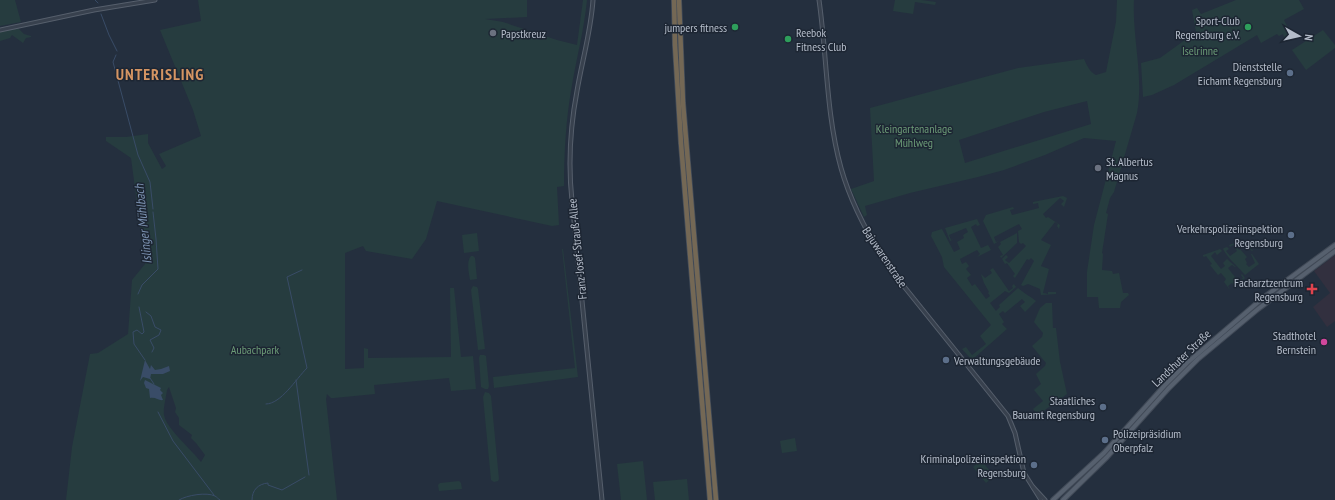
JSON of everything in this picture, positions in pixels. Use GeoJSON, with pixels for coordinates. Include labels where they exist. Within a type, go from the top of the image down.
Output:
{"type":"FeatureCollection","features":[{"type":"Feature","properties":{"kind":"highway"},"geometry":{"type":"LineString","coordinates":[[674,0],[675,45],[681,143],[710,500]]}},
{"type":"Feature","properties":{"kind":"highway"},"geometry":{"type":"LineString","coordinates":[[679,0],[683,103],[716,500]]}},
{"type":"Feature","properties":{"kind":"main road","name":"Landshuter Straße"},"geometry":{"type":"LineString","coordinates":[[1053,500],[1104,453],[1166,384],[1187,363],[1263,298],[1335,245]]}},
{"type":"Feature","properties":{"kind":"main road","name":"Landshuter Straße"},"geometry":{"type":"LineString","coordinates":[[1063,500],[1107,457],[1168,389],[1198,359],[1262,306],[1335,250]]}},
{"type":"Feature","properties":{"kind":"street"},"geometry":{"type":"LineString","coordinates":[[0,30],[92,10],[155,0]]}},
{"type":"Feature","properties":{"kind":"street","name":"Franz-Josef-Strauß-Allee"},"geometry":{"type":"LineString","coordinates":[[593,0],[587,43],[575,103],[571,139],[570,169],[572,209],[602,500]]}},
{"type":"Feature","properties":{"kind":"street","name":"Bajuwarenstraße"},"geometry":{"type":"LineString","coordinates":[[819,0],[834,135],[841,168],[851,198],[862,223],[890,269],[1008,416],[1015,433],[1022,468],[1040,500]]}},
{"type":"Feature","properties":{"kind":"street","name":"Bajuwarenstraße"},"geometry":{"type":"LineString","coordinates":[[1028,481],[1046,500]]}},
{"type":"Feature","properties":{"kind":"shaded area"},"geometry":{"type":"Polygon","coordinates":[[[1335,255],[1335,321],[1327,327],[1313,307],[1330,293],[1314,271],[1335,255]]]}},
{"type":"Feature","properties":{"kind":"green space"},"geometry":{"type":"Polygon","coordinates":[[[0,0],[15,0],[21,22],[0,26],[0,0]]]}},
{"type":"Feature","properties":{"kind":"green space","name":"Aubachpark"},"geometry":{"type":"Polygon","coordinates":[[[198,0],[527,0],[527,17],[485,19],[503,22],[577,45],[583,0],[587,0],[568,110],[564,186],[557,187],[559,225],[552,226],[437,201],[426,239],[412,259],[366,251],[363,246],[345,253],[345,369],[364,368],[364,348],[368,349],[368,358],[451,357],[450,288],[454,288],[461,357],[473,356],[476,389],[451,391],[449,378],[374,385],[375,394],[331,398],[327,394],[326,399],[337,500],[66,500],[72,447],[90,354],[98,353],[128,334],[132,280],[145,264],[131,158],[106,141],[106,137],[126,137],[148,134],[148,143],[162,169],[166,166],[159,154],[201,136],[193,110],[160,30],[201,21],[198,0]],[[169,387],[167,390],[164,410],[166,420],[174,432],[201,462],[205,455],[191,438],[192,435],[179,425],[179,418],[175,412],[176,408],[169,387]]]}},
{"type":"Feature","properties":{"kind":"green space"},"geometry":{"type":"Polygon","coordinates":[[[895,0],[921,0],[936,2],[935,5],[915,2],[913,14],[893,11],[895,0]]]}},
{"type":"Feature","properties":{"kind":"green space","name":"Kleingartenanlage Mühlweg"},"geometry":{"type":"Polygon","coordinates":[[[1117,0],[1134,0],[1139,71],[1139,99],[1137,113],[1114,192],[1110,198],[1106,213],[1108,214],[1102,253],[1102,270],[1112,271],[1113,274],[1119,273],[1123,293],[1128,293],[1129,295],[1121,302],[1120,308],[1099,308],[1098,297],[1087,297],[1087,272],[1094,225],[1116,141],[1084,138],[1045,155],[1004,170],[910,193],[865,206],[867,215],[864,217],[851,189],[874,181],[870,108],[1018,68],[1084,59],[1092,72],[1096,75],[1106,72],[1116,22],[1117,0]],[[1087,101],[1044,112],[959,140],[965,163],[1091,124],[1087,101]]]}},
{"type":"Feature","properties":{"kind":"green space","name":"Iselrinne"},"geometry":{"type":"Polygon","coordinates":[[[1236,0],[1299,0],[1304,9],[1284,20],[1291,34],[1284,37],[1283,34],[1279,36],[1277,34],[1261,43],[1257,35],[1174,85],[1152,95],[1143,97],[1141,63],[1160,58],[1196,32],[1192,10],[1197,8],[1201,14],[1236,0]]]}},
{"type":"Feature","properties":{"kind":"green space"},"geometry":{"type":"Polygon","coordinates":[[[18,28],[24,34],[31,37],[26,38],[23,43],[12,35],[10,38],[0,41],[0,32],[18,28]]]}},
{"type":"Feature","properties":{"kind":"green space"},"geometry":{"type":"Polygon","coordinates":[[[1323,30],[1335,45],[1335,48],[1306,70],[1292,50],[1323,30]]]}},
{"type":"Feature","properties":{"kind":"green space"},"geometry":{"type":"Polygon","coordinates":[[[1063,196],[1067,198],[1064,207],[1061,204],[1064,201],[1060,198],[1043,214],[1046,218],[1048,217],[1060,225],[1059,229],[1057,226],[1058,224],[1055,222],[1041,240],[1051,245],[1041,266],[1049,269],[1043,293],[1048,294],[1048,292],[1056,292],[1056,294],[1041,295],[1040,289],[1028,284],[1023,286],[1021,285],[1034,261],[1031,258],[1029,260],[1027,259],[1015,278],[1013,276],[1015,274],[1002,259],[1006,255],[1008,257],[1005,260],[1009,263],[1026,246],[1019,242],[1018,231],[1022,229],[1019,224],[994,237],[996,242],[999,241],[994,244],[983,221],[986,215],[1013,207],[1014,209],[1010,210],[1012,215],[1039,208],[1038,203],[1033,204],[1033,202],[1063,196]]]}},
{"type":"Feature","properties":{"kind":"green space"},"geometry":{"type":"Polygon","coordinates":[[[977,219],[980,225],[977,226],[976,224],[971,227],[981,248],[988,245],[991,250],[977,257],[980,254],[977,250],[960,259],[962,264],[966,262],[969,266],[966,269],[971,275],[967,278],[972,286],[975,284],[986,299],[990,296],[981,274],[985,278],[992,273],[990,270],[993,268],[1009,291],[1013,288],[1012,286],[1014,284],[1016,287],[1009,293],[1005,291],[990,303],[996,311],[1000,307],[999,305],[1018,288],[1036,301],[1025,312],[1020,306],[1025,302],[1022,299],[1005,313],[1003,311],[999,314],[1004,322],[1002,324],[1007,329],[973,359],[971,359],[962,349],[966,347],[972,355],[986,344],[980,336],[991,325],[944,267],[942,257],[931,236],[932,232],[942,229],[954,252],[960,249],[957,242],[964,238],[963,235],[968,232],[966,228],[949,235],[951,240],[954,239],[950,241],[945,228],[977,219]]]}},
{"type":"Feature","properties":{"kind":"green space"},"geometry":{"type":"Polygon","coordinates":[[[477,233],[479,251],[464,253],[462,235],[477,233]]]}},
{"type":"Feature","properties":{"kind":"green space"},"geometry":{"type":"Polygon","coordinates":[[[1017,233],[1017,243],[1001,258],[1000,256],[1003,255],[998,247],[1001,244],[1000,242],[1017,233]]]}},
{"type":"Feature","properties":{"kind":"green space"},"geometry":{"type":"Polygon","coordinates":[[[1242,240],[1245,243],[1238,248],[1239,250],[1240,249],[1247,257],[1245,259],[1246,264],[1249,267],[1255,263],[1251,254],[1259,264],[1245,275],[1223,249],[1227,247],[1229,249],[1226,251],[1230,256],[1237,251],[1233,245],[1230,247],[1229,245],[1242,240]]]}},
{"type":"Feature","properties":{"kind":"green space"},"geometry":{"type":"Polygon","coordinates":[[[1246,244],[1253,251],[1246,245],[1241,248],[1246,244]]]}},
{"type":"Feature","properties":{"kind":"green space"},"geometry":{"type":"Polygon","coordinates":[[[562,249],[578,377],[494,388],[493,377],[575,368],[562,249]]]}},
{"type":"Feature","properties":{"kind":"green space"},"geometry":{"type":"Polygon","coordinates":[[[1220,249],[1222,251],[1217,255],[1215,252],[1211,256],[1221,269],[1225,266],[1223,263],[1227,259],[1236,267],[1232,265],[1228,268],[1238,281],[1243,278],[1241,275],[1242,274],[1245,278],[1235,286],[1232,283],[1228,286],[1230,290],[1224,282],[1226,279],[1221,273],[1218,275],[1210,265],[1212,264],[1206,256],[1203,256],[1220,249]]]}},
{"type":"Feature","properties":{"kind":"green space"},"geometry":{"type":"Polygon","coordinates":[[[471,256],[475,258],[477,279],[470,280],[468,264],[471,256]]]}},
{"type":"Feature","properties":{"kind":"green space"},"geometry":{"type":"Polygon","coordinates":[[[473,286],[477,287],[478,289],[485,349],[478,350],[471,290],[473,286]]]}},
{"type":"Feature","properties":{"kind":"green space"},"geometry":{"type":"Polygon","coordinates":[[[1046,303],[1052,303],[1053,328],[1056,328],[1060,362],[1067,394],[1038,415],[1033,409],[1043,401],[1034,390],[1041,384],[1036,374],[1045,366],[1046,363],[1032,346],[1042,337],[1043,333],[1034,322],[1040,308],[1046,303]]]}},
{"type":"Feature","properties":{"kind":"green space"},"geometry":{"type":"Polygon","coordinates":[[[480,355],[486,356],[488,389],[481,387],[480,355]]]}},
{"type":"Feature","properties":{"kind":"green space"},"geometry":{"type":"Polygon","coordinates":[[[485,392],[489,393],[491,396],[499,479],[498,481],[494,482],[491,480],[483,397],[485,392]]]}},
{"type":"Feature","properties":{"kind":"green space"},"geometry":{"type":"Polygon","coordinates":[[[795,438],[797,451],[782,453],[780,441],[795,438]]]}},
{"type":"Feature","properties":{"kind":"green space"},"geometry":{"type":"Polygon","coordinates":[[[981,460],[994,476],[986,483],[973,467],[981,460]]]}},
{"type":"Feature","properties":{"kind":"green space"},"geometry":{"type":"Polygon","coordinates":[[[643,461],[647,500],[621,500],[617,464],[643,461]]]}},
{"type":"Feature","properties":{"kind":"green space"},"geometry":{"type":"Polygon","coordinates":[[[687,479],[689,500],[655,500],[653,482],[687,479]]]}},
{"type":"Feature","properties":{"kind":"green space"},"geometry":{"type":"Polygon","coordinates":[[[459,481],[462,489],[439,491],[438,485],[440,483],[459,481]]]}},
{"type":"Feature","properties":{"kind":"water"},"geometry":{"type":"Polygon","coordinates":[[[145,360],[150,369],[151,365],[155,370],[169,366],[170,371],[163,374],[151,374],[150,379],[143,377],[140,381],[145,360]]]}},
{"type":"Feature","properties":{"kind":"water"},"geometry":{"type":"Polygon","coordinates":[[[145,380],[161,388],[160,390],[163,393],[161,395],[163,400],[150,398],[149,389],[146,388],[144,383],[145,380]]]}},
{"type":"Feature","properties":{"kind":"waterway","name":"Islinger Mühlbach"},"geometry":{"type":"LineString","coordinates":[[95,0],[98,3]]}},
{"type":"Feature","properties":{"kind":"waterway","name":"Islinger Mühlbach"},"geometry":{"type":"LineString","coordinates":[[101,14],[117,51]]}},
{"type":"Feature","properties":{"kind":"waterway","name":"Islinger Mühlbach"},"geometry":{"type":"LineString","coordinates":[[116,55],[113,62],[138,155],[150,182],[153,209]]}},
{"type":"Feature","properties":{"kind":"waterway","name":"Islinger Mühlbach"},"geometry":{"type":"LineString","coordinates":[[138,294],[142,285],[158,269],[153,212]]}},
{"type":"Feature","properties":{"kind":"waterway"},"geometry":{"type":"LineString","coordinates":[[266,404],[272,403],[283,396],[307,368],[287,277],[302,270]]}},
{"type":"Feature","properties":{"kind":"waterway","name":"Islinger Mühlbach"},"geometry":{"type":"LineString","coordinates":[[139,307],[144,332],[142,334],[137,330],[133,332],[134,344],[145,360]]}},
{"type":"Feature","properties":{"kind":"waterway"},"geometry":{"type":"LineString","coordinates":[[146,312],[151,316],[155,327],[161,330],[159,335],[150,340],[154,348],[152,352]]}},
{"type":"Feature","properties":{"kind":"waterway","name":"Islinger Mühlbach"},"geometry":{"type":"LineString","coordinates":[[150,378],[154,384]]}},
{"type":"Feature","properties":{"kind":"waterway"},"geometry":{"type":"LineString","coordinates":[[296,380],[309,475]]}},
{"type":"Feature","properties":{"kind":"waterway","name":"Islinger Mühlbach"},"geometry":{"type":"LineString","coordinates":[[158,412],[173,441],[214,495]]}},
{"type":"Feature","properties":{"kind":"waterway"},"geometry":{"type":"LineString","coordinates":[[252,500],[254,490],[261,485],[268,483],[268,485],[282,490],[305,477]]}},
{"type":"Feature","properties":{"kind":"waterway"},"geometry":{"type":"LineString","coordinates":[[179,500],[202,494],[216,496],[220,500]]}},
{"type":"Feature","properties":{"kind":"place","name":"jumpers fitness"},"geometry":{"type":"Point","coordinates":[735,27]}},
{"type":"Feature","properties":{"kind":"place","name":"Sport-Club Regensburg e.V."},"geometry":{"type":"Point","coordinates":[1248,27]}},
{"type":"Feature","properties":{"kind":"place","name":"Papstkreuz"},"geometry":{"type":"Point","coordinates":[493,33]}},
{"type":"Feature","properties":{"kind":"place","name":"Reebok Fitness Club"},"geometry":{"type":"Point","coordinates":[788,39]}},
{"type":"Feature","properties":{"kind":"place","name":"Dienststelle Eichamt Regensburg"},"geometry":{"type":"Point","coordinates":[1290,73]}},
{"type":"Feature","properties":{"kind":"place","name":"St. Albertus Magnus"},"geometry":{"type":"Point","coordinates":[1098,168]}},
{"type":"Feature","properties":{"kind":"place","name":"Verkehrspolizeiinspektion Regensburg"},"geometry":{"type":"Point","coordinates":[1291,235]}},
{"type":"Feature","properties":{"kind":"place","name":"Facharztzentrum Regensburg"},"geometry":{"type":"Point","coordinates":[1312,289]}},
{"type":"Feature","properties":{"kind":"place","name":"Stadthotel Bernstein"},"geometry":{"type":"Point","coordinates":[1324,342]}},
{"type":"Feature","properties":{"kind":"place","name":"Verwaltungsgebäude"},"geometry":{"type":"Point","coordinates":[946,360]}},
{"type":"Feature","properties":{"kind":"place","name":"Staatliches Bauamt Regensburg"},"geometry":{"type":"Point","coordinates":[1103,407]}},
{"type":"Feature","properties":{"kind":"place","name":"Polizeipräsidium Oberpfalz"},"geometry":{"type":"Point","coordinates":[1105,440]}},
{"type":"Feature","properties":{"kind":"place","name":"Kriminalpolizeiinspektion Regensburg"},"geometry":{"type":"Point","coordinates":[1034,465]}},
{"type":"Feature","properties":{"kind":"district","name":"UNTERISLING"},"geometry":{"type":"Point","coordinates":[160,74]}}]}
